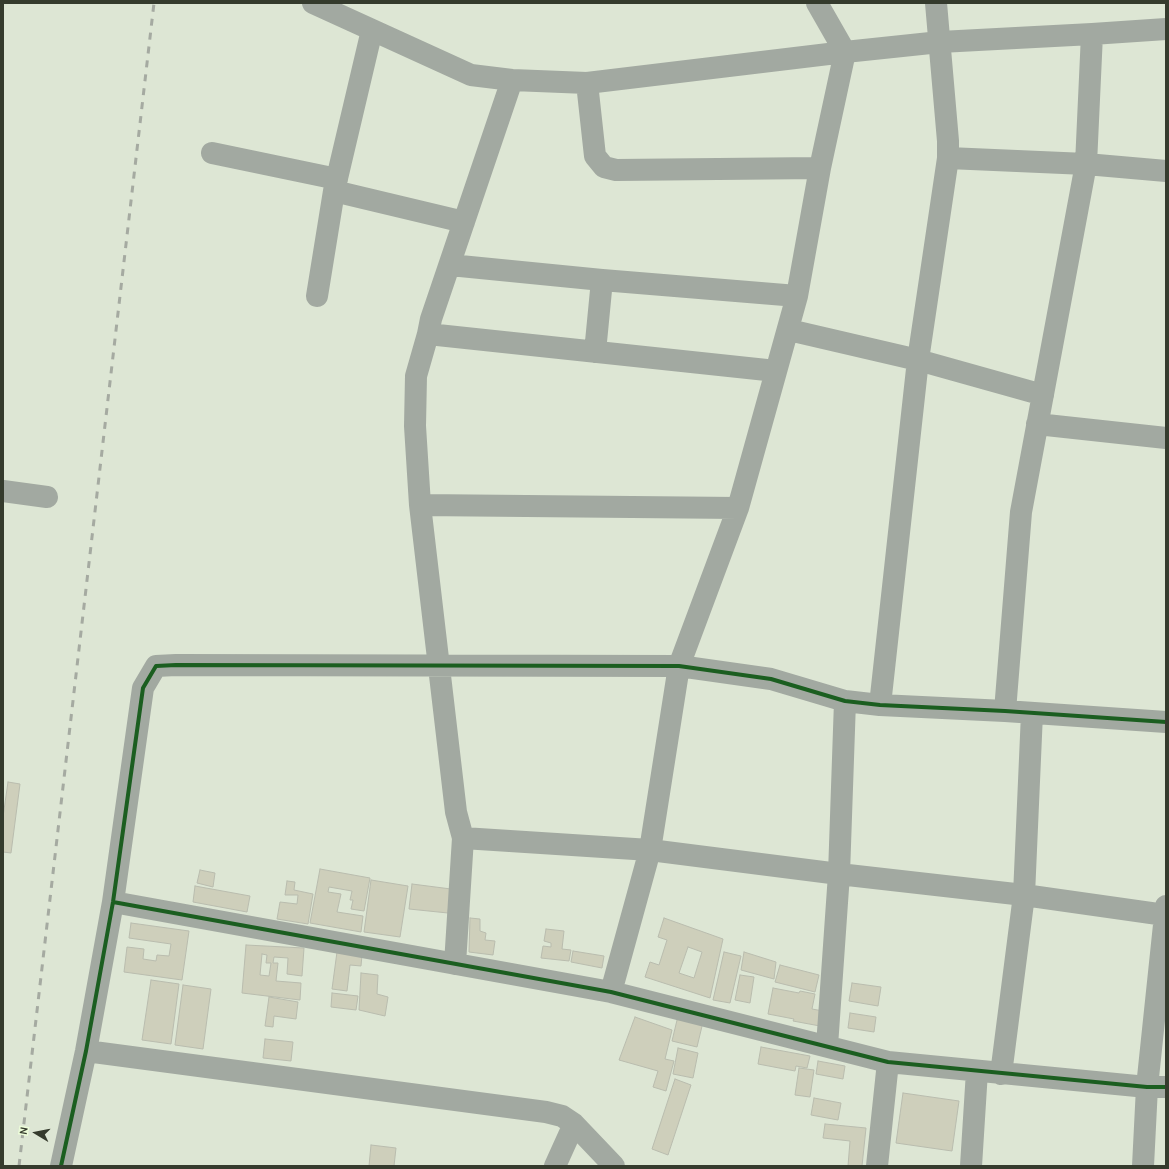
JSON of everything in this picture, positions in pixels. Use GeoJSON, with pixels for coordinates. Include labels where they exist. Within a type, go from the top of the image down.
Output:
{"type":"FeatureCollection","features":[{"type":"Feature","properties":{"kind":"street"},"geometry":{"type":"LineString","coordinates":[[313,3],[471,75],[512,80],[587,83],[940,42],[1166,29]]}},
{"type":"Feature","properties":{"kind":"street"},"geometry":{"type":"LineString","coordinates":[[611,992],[650,850],[679,666],[738,508],[798,296],[820,168],[845,52],[817,3]]}},
{"type":"Feature","properties":{"kind":"street"},"geometry":{"type":"LineString","coordinates":[[880,706],[918,360],[948,158],[948,141],[936,3]]}},
{"type":"Feature","properties":{"kind":"street"},"geometry":{"type":"LineString","coordinates":[[318,296],[336,185],[372,30]]}},
{"type":"Feature","properties":{"kind":"street"},"geometry":{"type":"LineString","coordinates":[[1005,711],[1021,512],[1086,164],[1092,34]]}},
{"type":"Feature","properties":{"kind":"street"},"geometry":{"type":"LineString","coordinates":[[455,964],[463,838],[456,812],[420,505],[415,426],[416,376],[431,319],[512,80]]}},
{"type":"Feature","properties":{"kind":"street"},"geometry":{"type":"LineString","coordinates":[[587,83],[595,156],[604,166],[616,170],[820,168]]}},
{"type":"Feature","properties":{"kind":"street"},"geometry":{"type":"LineString","coordinates":[[212,153],[336,185],[464,222]]}},
{"type":"Feature","properties":{"kind":"street"},"geometry":{"type":"LineString","coordinates":[[948,158],[1086,164],[1166,171]]}},
{"type":"Feature","properties":{"kind":"street"},"geometry":{"type":"LineString","coordinates":[[450,265],[602,280],[798,296]]}},
{"type":"Feature","properties":{"kind":"street"},"geometry":{"type":"LineString","coordinates":[[595,352],[602,280]]}},
{"type":"Feature","properties":{"kind":"street"},"geometry":{"type":"LineString","coordinates":[[789,330],[918,360],[1043,395]]}},
{"type":"Feature","properties":{"kind":"street"},"geometry":{"type":"LineString","coordinates":[[428,334],[776,371]]}},
{"type":"Feature","properties":{"kind":"street"},"geometry":{"type":"LineString","coordinates":[[1037,424],[1166,438]]}},
{"type":"Feature","properties":{"kind":"street"},"geometry":{"type":"LineString","coordinates":[[3,492],[47,497]]}},
{"type":"Feature","properties":{"kind":"street"},"geometry":{"type":"LineString","coordinates":[[420,505],[738,508]]}},
{"type":"Feature","properties":{"kind":"street"},"geometry":{"type":"LineString","coordinates":[[61,1166],[86,1050],[113,902],[143,688],[156,666],[679,666],[772,679],[845,701],[880,706],[1005,711],[1166,722]]}},
{"type":"Feature","properties":{"kind":"street"},"geometry":{"type":"LineString","coordinates":[[826,1046],[838,874],[845,701]]}},
{"type":"Feature","properties":{"kind":"street"},"geometry":{"type":"LineString","coordinates":[[1001,1074],[1024,895],[1032,713]]}},
{"type":"Feature","properties":{"kind":"street"},"geometry":{"type":"LineString","coordinates":[[463,838],[650,850],[838,874],[1166,910],[1157,1087],[1143,1166]]}},
{"type":"Feature","properties":{"kind":"street"},"geometry":{"type":"LineString","coordinates":[[113,902],[611,992],[888,1062],[1001,1074],[1157,1087]]}},
{"type":"Feature","properties":{"kind":"street"},"geometry":{"type":"LineString","coordinates":[[86,1050],[546,1112],[562,1116],[574,1124],[614,1166]]}},
{"type":"Feature","properties":{"kind":"street"},"geometry":{"type":"LineString","coordinates":[[878,1166],[888,1062]]}},
{"type":"Feature","properties":{"kind":"street"},"geometry":{"type":"LineString","coordinates":[[971,1166],[977,1071]]}},
{"type":"Feature","properties":{"kind":"street"},"geometry":{"type":"LineString","coordinates":[[555,1166],[574,1124]]}},
{"type":"Feature","properties":{"kind":"building"},"geometry":{"type":"Polygon","coordinates":[[[8,782],[20,784],[11,853],[3,852],[3,817],[8,782]]]}},
{"type":"Feature","properties":{"kind":"building"},"geometry":{"type":"Polygon","coordinates":[[[320,869],[370,878],[364,911],[351,909],[353,900],[350,900],[352,891],[329,887],[328,892],[341,894],[337,912],[363,916],[361,932],[310,923],[320,869]]]}},
{"type":"Feature","properties":{"kind":"building"},"geometry":{"type":"Polygon","coordinates":[[[200,870],[215,873],[213,887],[197,883],[200,870]]]}},
{"type":"Feature","properties":{"kind":"building"},"geometry":{"type":"Polygon","coordinates":[[[371,880],[408,886],[400,937],[364,932],[371,880]]]}},
{"type":"Feature","properties":{"kind":"building"},"geometry":{"type":"Polygon","coordinates":[[[287,881],[295,882],[294,890],[313,894],[308,924],[277,919],[280,902],[297,904],[298,895],[285,895],[287,881]]]}},
{"type":"Feature","properties":{"kind":"building"},"geometry":{"type":"Polygon","coordinates":[[[412,884],[451,889],[448,913],[409,909],[412,884]]]}},
{"type":"Feature","properties":{"kind":"building"},"geometry":{"type":"Polygon","coordinates":[[[195,886],[250,896],[247,912],[193,902],[195,886]]]}},
{"type":"Feature","properties":{"kind":"building"},"geometry":{"type":"Polygon","coordinates":[[[470,918],[480,919],[480,931],[486,933],[485,940],[495,941],[493,955],[469,952],[470,918]]]}},
{"type":"Feature","properties":{"kind":"building"},"geometry":{"type":"Polygon","coordinates":[[[664,918],[723,939],[710,998],[645,977],[650,962],[659,965],[667,940],[658,937],[664,918]],[[688,947],[679,973],[694,978],[702,952],[688,947]]]}},
{"type":"Feature","properties":{"kind":"building"},"geometry":{"type":"Polygon","coordinates":[[[131,923],[189,931],[182,980],[124,972],[127,947],[144,949],[143,959],[156,961],[157,955],[169,956],[171,944],[129,938],[131,923]]]}},
{"type":"Feature","properties":{"kind":"building"},"geometry":{"type":"Polygon","coordinates":[[[546,929],[564,931],[562,949],[571,950],[569,961],[541,958],[543,946],[551,947],[551,943],[544,941],[546,929]]]}},
{"type":"Feature","properties":{"kind":"building"},"geometry":{"type":"Polygon","coordinates":[[[246,945],[304,948],[302,976],[287,974],[288,958],[274,957],[273,963],[278,963],[276,981],[301,983],[300,1000],[242,993],[246,945]],[[262,954],[260,975],[269,976],[271,963],[266,963],[267,955],[262,954]]]}},
{"type":"Feature","properties":{"kind":"building"},"geometry":{"type":"Polygon","coordinates":[[[573,951],[604,956],[602,968],[571,962],[573,951]]]}},
{"type":"Feature","properties":{"kind":"building"},"geometry":{"type":"Polygon","coordinates":[[[337,952],[362,955],[361,966],[350,965],[347,991],[332,989],[337,952]]]}},
{"type":"Feature","properties":{"kind":"building"},"geometry":{"type":"Polygon","coordinates":[[[724,952],[741,956],[730,1003],[713,1000],[724,952]]]}},
{"type":"Feature","properties":{"kind":"building"},"geometry":{"type":"Polygon","coordinates":[[[744,952],[776,962],[774,979],[741,970],[744,952]]]}},
{"type":"Feature","properties":{"kind":"building"},"geometry":{"type":"Polygon","coordinates":[[[780,965],[819,975],[815,992],[775,982],[780,965]]]}},
{"type":"Feature","properties":{"kind":"building"},"geometry":{"type":"Polygon","coordinates":[[[361,973],[378,975],[377,994],[388,997],[385,1016],[359,1010],[361,973]]]}},
{"type":"Feature","properties":{"kind":"building"},"geometry":{"type":"Polygon","coordinates":[[[740,975],[754,977],[750,1003],[735,1000],[740,975]]]}},
{"type":"Feature","properties":{"kind":"building"},"geometry":{"type":"Polygon","coordinates":[[[151,980],[179,984],[171,1044],[142,1040],[151,980]]]}},
{"type":"Feature","properties":{"kind":"building"},"geometry":{"type":"Polygon","coordinates":[[[852,983],[881,987],[878,1006],[849,1001],[852,983]]]}},
{"type":"Feature","properties":{"kind":"building"},"geometry":{"type":"Polygon","coordinates":[[[183,985],[211,989],[203,1049],[175,1045],[183,985]]]}},
{"type":"Feature","properties":{"kind":"building"},"geometry":{"type":"Polygon","coordinates":[[[773,988],[799,993],[800,991],[815,994],[812,1009],[823,1011],[820,1026],[768,1014],[773,988]]]}},
{"type":"Feature","properties":{"kind":"building"},"geometry":{"type":"Polygon","coordinates":[[[332,993],[358,996],[356,1010],[331,1007],[332,993]]]}},
{"type":"Feature","properties":{"kind":"building"},"geometry":{"type":"Polygon","coordinates":[[[269,997],[298,1002],[296,1019],[274,1016],[273,1027],[265,1026],[269,997]]]}},
{"type":"Feature","properties":{"kind":"building"},"geometry":{"type":"Polygon","coordinates":[[[850,1013],[876,1017],[874,1032],[848,1028],[850,1013]]]}},
{"type":"Feature","properties":{"kind":"building"},"geometry":{"type":"Polygon","coordinates":[[[678,1016],[703,1022],[697,1047],[672,1041],[678,1016]]]}},
{"type":"Feature","properties":{"kind":"building"},"geometry":{"type":"Polygon","coordinates":[[[635,1017],[672,1030],[665,1059],[674,1061],[666,1091],[653,1087],[658,1071],[619,1060],[635,1017]]]}},
{"type":"Feature","properties":{"kind":"building"},"geometry":{"type":"Polygon","coordinates":[[[265,1039],[293,1042],[291,1061],[263,1058],[265,1039]]]}},
{"type":"Feature","properties":{"kind":"building"},"geometry":{"type":"Polygon","coordinates":[[[761,1047],[810,1056],[807,1068],[796,1066],[795,1071],[758,1064],[761,1047]]]}},
{"type":"Feature","properties":{"kind":"building"},"geometry":{"type":"Polygon","coordinates":[[[678,1048],[698,1053],[693,1078],[673,1074],[678,1048]]]}},
{"type":"Feature","properties":{"kind":"building"},"geometry":{"type":"Polygon","coordinates":[[[818,1061],[845,1066],[843,1079],[816,1074],[818,1061]]]}},
{"type":"Feature","properties":{"kind":"building"},"geometry":{"type":"Polygon","coordinates":[[[799,1068],[814,1070],[810,1097],[795,1095],[799,1068]]]}},
{"type":"Feature","properties":{"kind":"building"},"geometry":{"type":"Polygon","coordinates":[[[675,1079],[691,1085],[668,1155],[652,1149],[675,1079]]]}},
{"type":"Feature","properties":{"kind":"building"},"geometry":{"type":"Polygon","coordinates":[[[903,1093],[959,1101],[952,1151],[896,1143],[903,1093]]]}},
{"type":"Feature","properties":{"kind":"building"},"geometry":{"type":"Polygon","coordinates":[[[814,1098],[841,1103],[838,1120],[811,1115],[814,1098]]]}},
{"type":"Feature","properties":{"kind":"building"},"geometry":{"type":"Polygon","coordinates":[[[825,1124],[866,1128],[862,1166],[848,1166],[850,1141],[823,1138],[825,1124]]]}},
{"type":"Feature","properties":{"kind":"building"},"geometry":{"type":"Polygon","coordinates":[[[371,1145],[396,1148],[394,1166],[369,1166],[371,1145]]]}},
{"type":"Feature","properties":{"kind":"railway"},"geometry":{"type":"LineString","coordinates":[[19,1166],[154,3]]}},
{"type":"Feature","properties":{"kind":"cycle path"},"geometry":{"type":"LineString","coordinates":[[61,1166],[86,1051],[113,902],[143,688],[156,666],[679,666],[771,679],[845,701],[880,705],[1005,711],[1166,722]]}},
{"type":"Feature","properties":{"kind":"cycle path"},"geometry":{"type":"LineString","coordinates":[[113,902],[611,992],[888,1062],[1147,1087],[1166,1087]]}}]}
